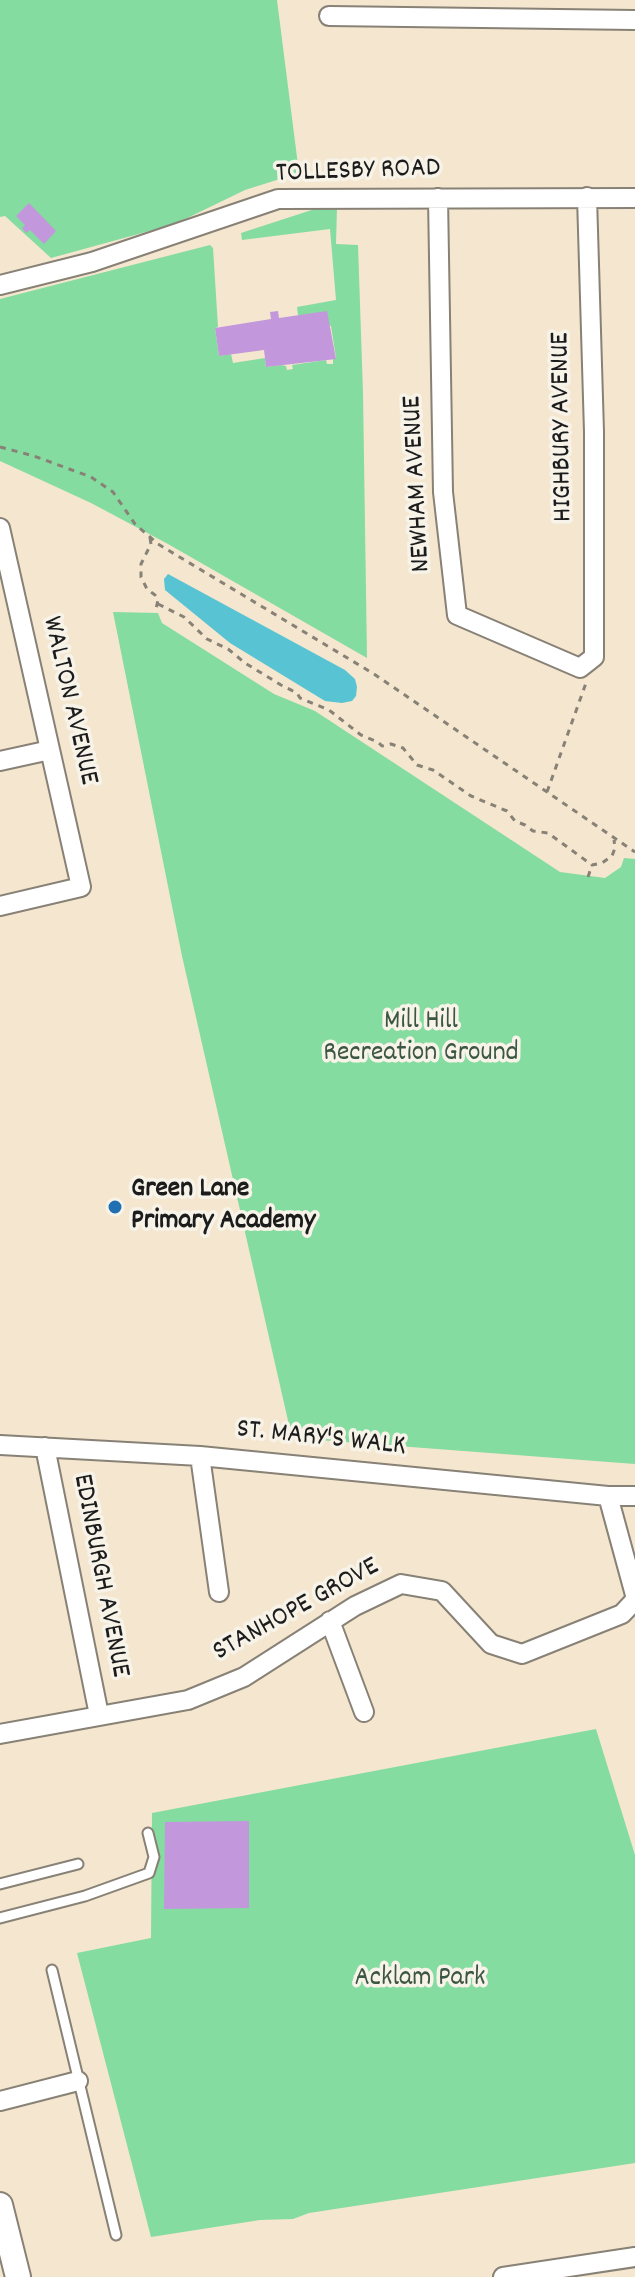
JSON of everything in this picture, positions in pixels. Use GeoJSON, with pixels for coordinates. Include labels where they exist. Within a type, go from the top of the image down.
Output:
{"type":"FeatureCollection","features":[{"type":"Feature","properties":{"kind":"street"},"geometry":{"type":"LineString","coordinates":[[329,16],[635,20]]}},
{"type":"Feature","properties":{"kind":"street","name":"HIGHBURY AVENUE"},"geometry":{"type":"LineString","coordinates":[[587,197],[594,432],[594,657]]}},
{"type":"Feature","properties":{"kind":"street","name":"NEWHAM AVENUE"},"geometry":{"type":"LineString","coordinates":[[438,198],[443,492],[457,615],[580,668],[594,657]]}},
{"type":"Feature","properties":{"kind":"street","name":"TOLLESBY ROAD"},"geometry":{"type":"LineString","coordinates":[[0,285],[92,262],[278,199],[635,198]]}},
{"type":"Feature","properties":{"kind":"street","name":"WALTON AVENUE"},"geometry":{"type":"LineString","coordinates":[[0,528],[9,610],[50,750],[81,887],[0,906]]}},
{"type":"Feature","properties":{"kind":"street"},"geometry":{"type":"LineString","coordinates":[[0,761],[50,750]]}},
{"type":"Feature","properties":{"kind":"street","name":"ST. MARY'S WALK"},"geometry":{"type":"LineString","coordinates":[[0,1445],[200,1456],[608,1496],[635,1496]]}},
{"type":"Feature","properties":{"kind":"street","name":"EDINBURGH AVENUE"},"geometry":{"type":"LineString","coordinates":[[45,1447],[99,1715]]}},
{"type":"Feature","properties":{"kind":"street"},"geometry":{"type":"LineString","coordinates":[[200,1456],[219,1592]]}},
{"type":"Feature","properties":{"kind":"street","name":"STANHOPE GROVE"},"geometry":{"type":"LineString","coordinates":[[0,1734],[188,1700],[244,1677],[330,1621],[401,1584],[442,1591],[491,1644],[522,1654],[622,1614],[635,1597],[608,1496]]}},
{"type":"Feature","properties":{"kind":"street"},"geometry":{"type":"LineString","coordinates":[[330,1621],[364,1712]]}},
{"type":"Feature","properties":{"kind":"street"},"geometry":{"type":"LineString","coordinates":[[0,2101],[78,2081]]}},
{"type":"Feature","properties":{"kind":"street"},"geometry":{"type":"LineString","coordinates":[[0,2205],[18,2277]]}},
{"type":"Feature","properties":{"kind":"street"},"geometry":{"type":"LineString","coordinates":[[503,2277],[635,2257]]}},
{"type":"Feature","properties":{"kind":"lane"},"geometry":{"type":"LineString","coordinates":[[0,1918],[85,1896],[149,1873],[154,1857],[148,1833]]}},
{"type":"Feature","properties":{"kind":"lane"},"geometry":{"type":"LineString","coordinates":[[0,1884],[78,1864]]}},
{"type":"Feature","properties":{"kind":"lane"},"geometry":{"type":"LineString","coordinates":[[52,1970],[116,2235]]}},
{"type":"Feature","properties":{"kind":"path"},"geometry":{"type":"LineString","coordinates":[[0,447],[91,477],[113,492],[135,524],[150,538],[374,674],[635,852]]}},
{"type":"Feature","properties":{"kind":"path"},"geometry":{"type":"LineString","coordinates":[[150,538],[151,544],[141,564],[141,577],[147,589],[155,595],[158,604],[155,613]]}},
{"type":"Feature","properties":{"kind":"path"},"geometry":{"type":"LineString","coordinates":[[158,604],[184,617],[207,639],[228,649],[245,663],[297,693],[300,698],[329,710],[361,735],[382,746],[391,744],[403,748],[417,765],[433,770],[471,796],[507,811],[515,821],[540,834],[548,833],[592,865],[602,863],[624,847]]}},
{"type":"Feature","properties":{"kind":"path"},"geometry":{"type":"LineString","coordinates":[[547,792],[586,688]]}},
{"type":"Feature","properties":{"kind":"path"},"geometry":{"type":"LineString","coordinates":[[612,856],[615,848],[613,838]]}},
{"type":"Feature","properties":{"kind":"path"},"geometry":{"type":"LineString","coordinates":[[588,877],[592,865]]}},
{"type":"Feature","properties":{"kind":"green space"},"geometry":{"type":"Polygon","coordinates":[[[0,0],[277,0],[299,173],[245,190],[175,224],[51,258],[5,216],[0,217],[0,0]]]}},
{"type":"Feature","properties":{"kind":"green space"},"geometry":{"type":"Polygon","coordinates":[[[324,206],[337,207],[336,244],[358,245],[367,658],[168,544],[91,503],[0,461],[0,299],[210,245],[213,248],[218,327],[215,328],[219,356],[231,354],[233,363],[265,358],[266,367],[281,365],[286,366],[287,370],[293,369],[292,365],[326,360],[327,364],[333,364],[336,358],[331,326],[298,315],[297,307],[336,300],[330,229],[242,240],[241,233],[324,206]]]}},
{"type":"Feature","properties":{"kind":"green space","name":"Mill Hill Recreation Ground"},"geometry":{"type":"Polygon","coordinates":[[[113,612],[158,613],[162,623],[274,694],[315,711],[560,872],[605,878],[621,867],[624,858],[635,859],[635,1464],[292,1438],[182,956],[113,612]]]}},
{"type":"Feature","properties":{"kind":"green space","name":"Acklam Park"},"geometry":{"type":"Polygon","coordinates":[[[596,1729],[635,1855],[635,2163],[309,2213],[293,2219],[260,2220],[151,2237],[77,1953],[151,1938],[152,1813],[596,1729]]]}},
{"type":"Feature","properties":{"kind":"water"},"geometry":{"type":"Polygon","coordinates":[[[168,574],[345,670],[355,679],[356,696],[352,701],[342,703],[325,701],[230,643],[165,590],[164,579],[168,574]]]}},
{"type":"Feature","properties":{"kind":"building"},"geometry":{"type":"Polygon","coordinates":[[[29,203],[56,231],[44,244],[30,230],[26,233],[22,228],[25,225],[16,216],[29,203]]]}},
{"type":"Feature","properties":{"kind":"building"},"geometry":{"type":"Polygon","coordinates":[[[278,311],[279,318],[327,311],[336,359],[266,367],[264,350],[219,356],[215,328],[271,319],[270,312],[278,311]]]}},
{"type":"Feature","properties":{"kind":"building"},"geometry":{"type":"Polygon","coordinates":[[[249,1821],[249,1908],[164,1909],[165,1822],[249,1821]]]}},
{"type":"Feature","properties":{"kind":"place","name":"Green Lane Primary Academy"},"geometry":{"type":"Point","coordinates":[115,1207]}}]}
